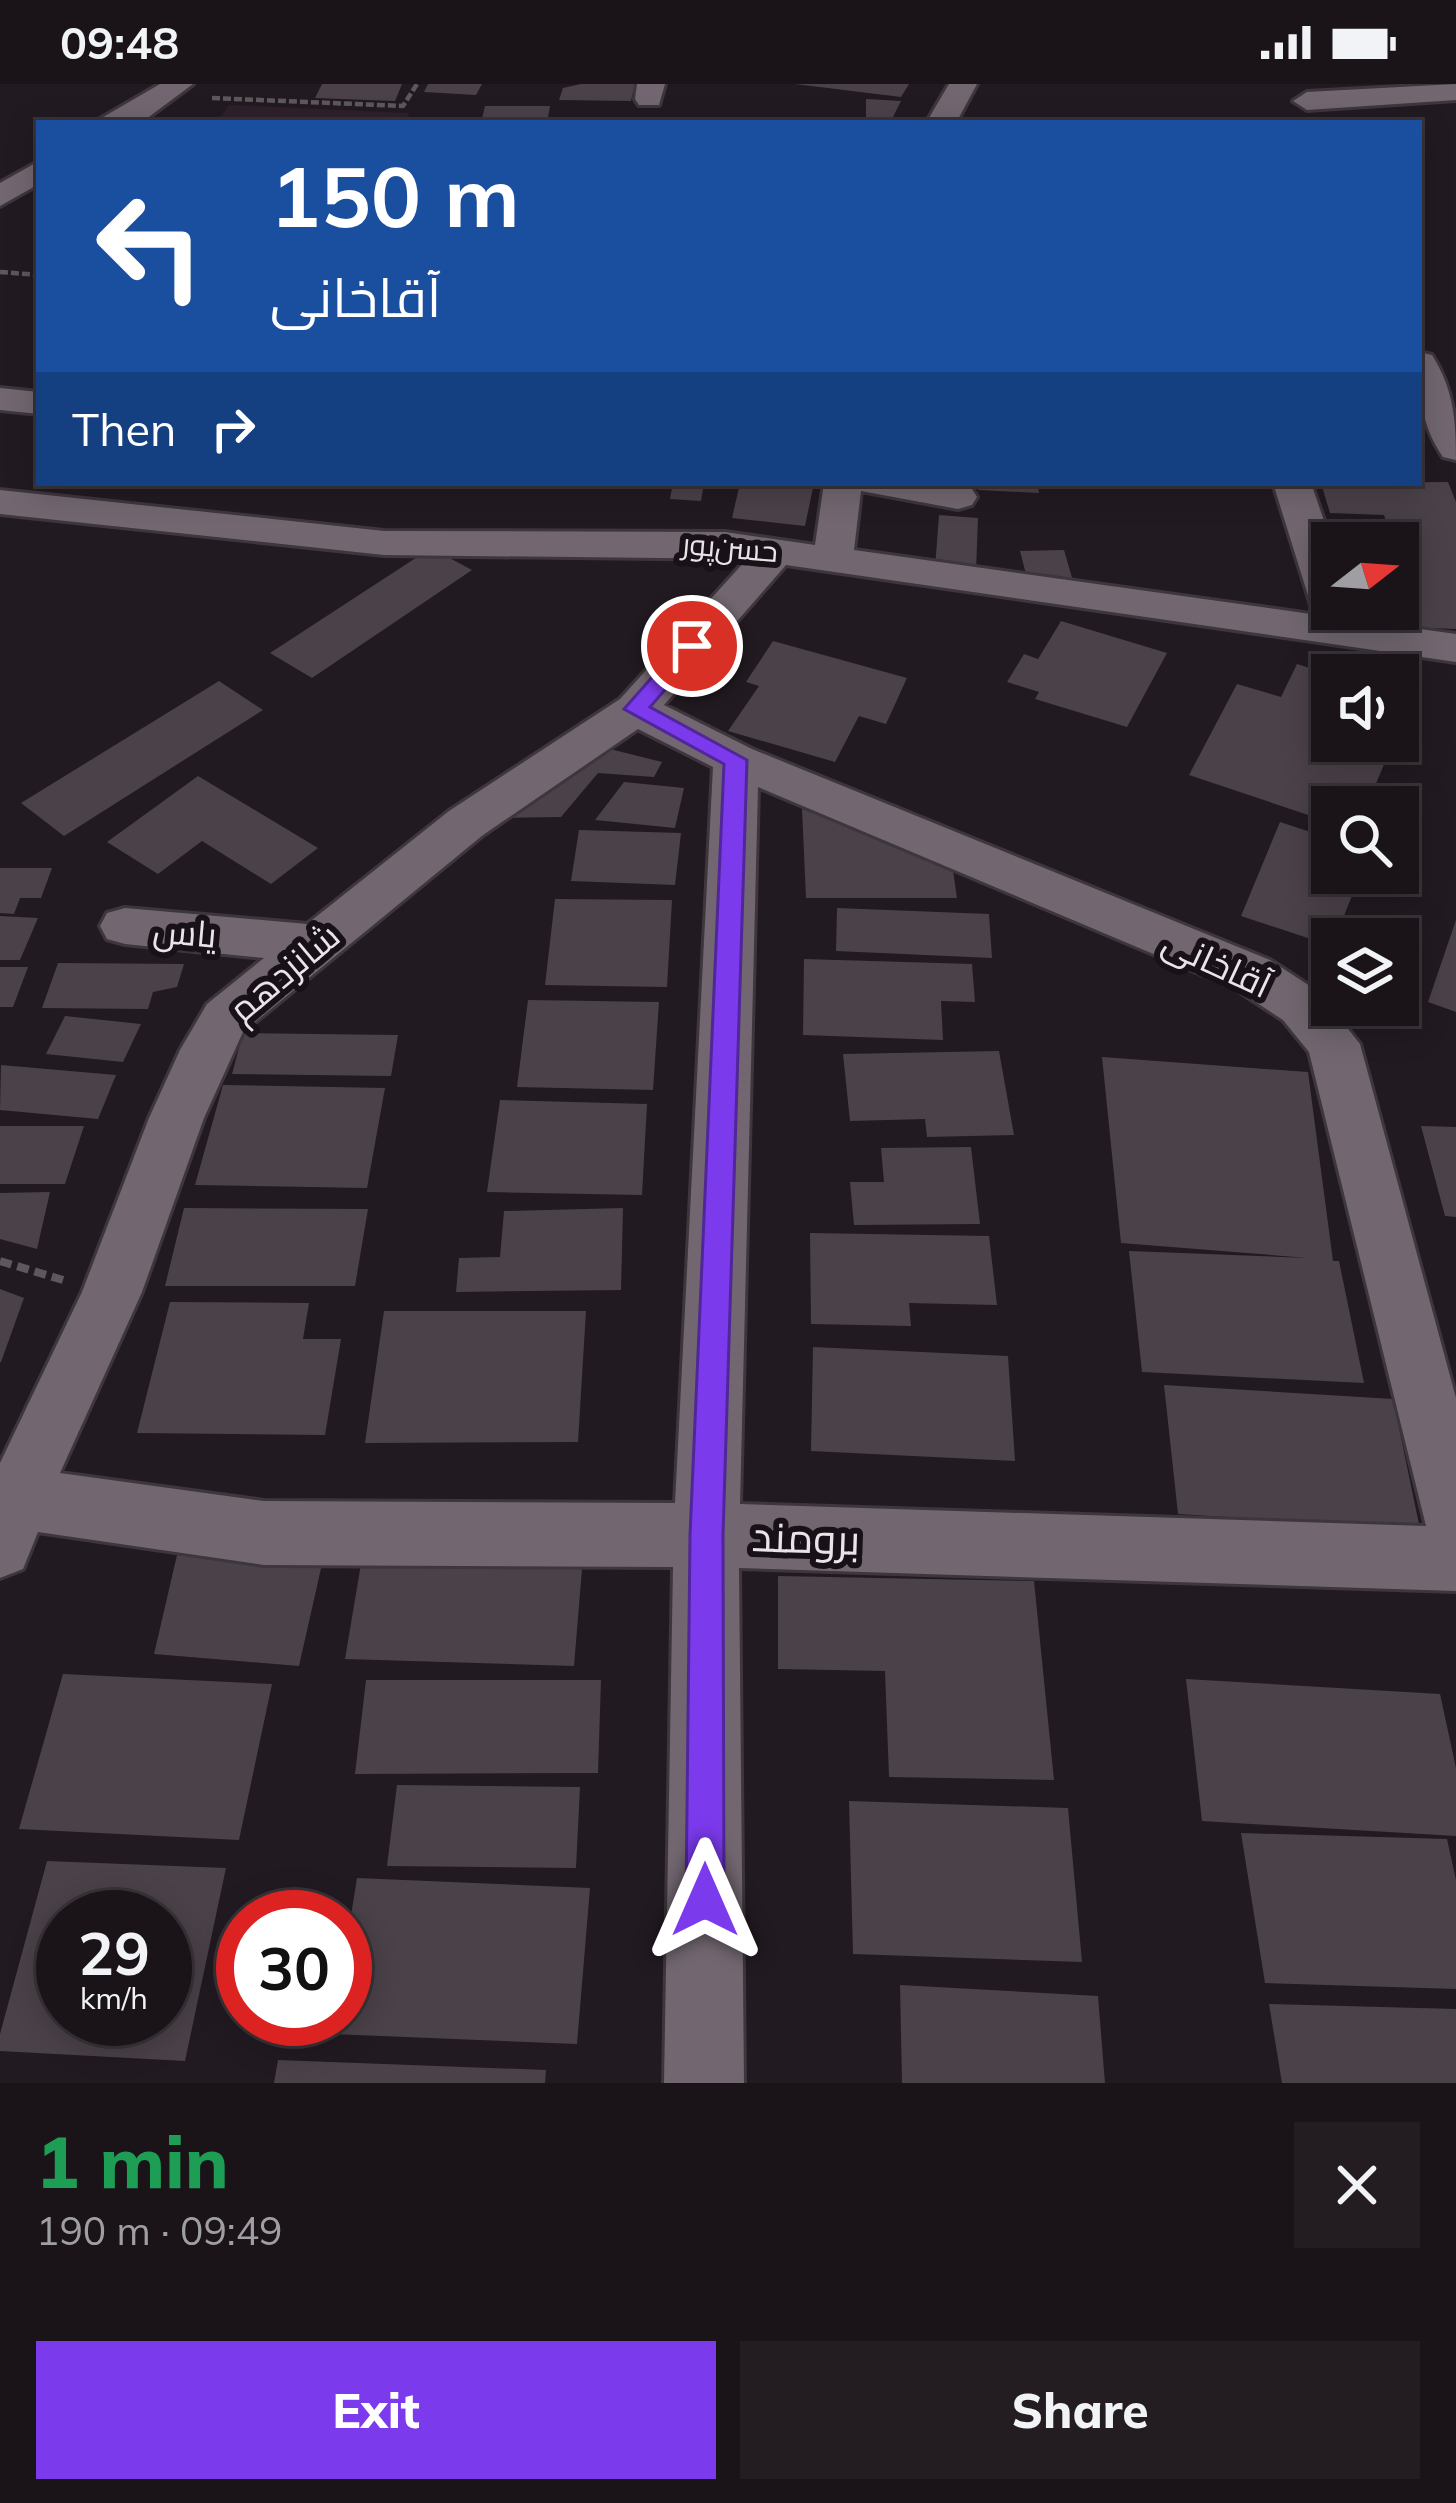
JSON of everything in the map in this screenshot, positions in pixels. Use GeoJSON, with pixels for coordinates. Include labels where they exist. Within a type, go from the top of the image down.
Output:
{"type":"FeatureCollection","features":[{"type":"Feature","properties":{"kind":"street"},"geometry":{"type":"LineString","coordinates":[[943,120],[963,84]]}},
{"type":"Feature","properties":{"kind":"street"},"geometry":{"type":"LineString","coordinates":[[118,120],[174,88]]}},
{"type":"Feature","properties":{"kind":"street"},"geometry":{"type":"LineString","coordinates":[[1302,103],[1456,92]]}},
{"type":"Feature","properties":{"kind":"street"},"geometry":{"type":"LineString","coordinates":[[1,196],[36,172]]}},
{"type":"Feature","properties":{"kind":"street"},"geometry":{"type":"LineString","coordinates":[[1422,370],[1456,449]]}},
{"type":"Feature","properties":{"kind":"street"},"geometry":{"type":"LineString","coordinates":[[0,400],[36,403]]}},
{"type":"Feature","properties":{"kind":"street"},"geometry":{"type":"LineString","coordinates":[[832,558],[843,486]]}},
{"type":"Feature","properties":{"kind":"street"},"geometry":{"type":"LineString","coordinates":[[893,486],[958,497]]}},
{"type":"Feature","properties":{"kind":"street"},"geometry":{"type":"LineString","coordinates":[[1293,486],[1311,541]]}},
{"type":"Feature","properties":{"kind":"street","name":"حسن‌پور"},"geometry":{"type":"LineString","coordinates":[[0,502],[384,543],[680,542],[1311,612]]}},
{"type":"Feature","properties":{"kind":"street","name":"شانزدهم"},"geometry":{"type":"LineString","coordinates":[[5,1513],[111,1294],[199,1060],[225,1018],[466,824],[636,709],[776,551]]}},
{"type":"Feature","properties":{"kind":"street","name":"حسن‌پور"},"geometry":{"type":"LineString","coordinates":[[1392,630],[1456,647]]}},
{"type":"Feature","properties":{"kind":"street","name":"آقاخانی"},"geometry":{"type":"LineString","coordinates":[[636,709],[736,760],[1252,974],[1301,1006],[1334,1044],[1456,1519]]}},
{"type":"Feature","properties":{"kind":"street"},"geometry":{"type":"LineString","coordinates":[[704,2083],[706,1535],[736,760]]}},
{"type":"Feature","properties":{"kind":"street","name":"یاس"},"geometry":{"type":"LineString","coordinates":[[125,926],[316,944]]}},
{"type":"Feature","properties":{"kind":"street","name":"برومند"},"geometry":{"type":"LineString","coordinates":[[5,1513],[264,1533],[706,1535],[1456,1558]]}},
{"type":"Feature","properties":{"kind":"path"},"geometry":{"type":"LineString","coordinates":[[174,88],[403,106],[417,84]]}},
{"type":"Feature","properties":{"kind":"path"},"geometry":{"type":"LineString","coordinates":[[0,272],[36,275]]}},
{"type":"Feature","properties":{"kind":"shaded area"},"geometry":{"type":"Polygon","coordinates":[[[229,105],[409,113],[408,120],[218,120],[229,105]]]}},
{"type":"Feature","properties":{"kind":"building"},"geometry":{"type":"Polygon","coordinates":[[[322,84],[402,84],[395,101],[315,98],[322,84]]]}},
{"type":"Feature","properties":{"kind":"building"},"geometry":{"type":"Polygon","coordinates":[[[428,84],[482,84],[476,95],[424,92],[428,84]]]}},
{"type":"Feature","properties":{"kind":"building"},"geometry":{"type":"Polygon","coordinates":[[[635,84],[631,101],[559,100],[563,88],[635,84]]]}},
{"type":"Feature","properties":{"kind":"building"},"geometry":{"type":"Polygon","coordinates":[[[795,84],[909,84],[901,97],[795,84]]]}},
{"type":"Feature","properties":{"kind":"building"},"geometry":{"type":"Polygon","coordinates":[[[866,99],[901,101],[892,120],[866,120],[866,99]]]}},
{"type":"Feature","properties":{"kind":"building"},"geometry":{"type":"Polygon","coordinates":[[[485,106],[550,106],[548,120],[482,120],[485,106]]]}},
{"type":"Feature","properties":{"kind":"building"},"geometry":{"type":"Polygon","coordinates":[[[1422,482],[1448,482],[1456,502],[1456,629],[1419,628],[1419,522],[1367,522],[1386,521],[1384,515],[1330,513],[1322,486],[1422,486],[1422,482]]]}},
{"type":"Feature","properties":{"kind":"building"},"geometry":{"type":"Polygon","coordinates":[[[672,486],[704,486],[701,501],[670,499],[672,486]]]}},
{"type":"Feature","properties":{"kind":"building"},"geometry":{"type":"Polygon","coordinates":[[[739,486],[813,486],[805,526],[732,518],[739,486]]]}},
{"type":"Feature","properties":{"kind":"building"},"geometry":{"type":"Polygon","coordinates":[[[979,486],[1038,486],[1039,493],[978,490],[979,486]]]}},
{"type":"Feature","properties":{"kind":"building"},"geometry":{"type":"Polygon","coordinates":[[[939,515],[978,518],[976,571],[935,568],[939,515]]]}},
{"type":"Feature","properties":{"kind":"building"},"geometry":{"type":"Polygon","coordinates":[[[431,548],[472,570],[312,678],[270,653],[431,548]]]}},
{"type":"Feature","properties":{"kind":"building"},"geometry":{"type":"Polygon","coordinates":[[[1064,550],[1073,581],[1028,582],[1020,551],[1064,550]]]}},
{"type":"Feature","properties":{"kind":"building"},"geometry":{"type":"Polygon","coordinates":[[[1061,621],[1167,653],[1127,727],[1035,699],[1039,692],[1007,682],[1024,654],[1038,659],[1061,621]]]}},
{"type":"Feature","properties":{"kind":"building"},"geometry":{"type":"Polygon","coordinates":[[[773,641],[907,678],[886,724],[859,716],[835,762],[728,731],[759,686],[746,682],[773,641]]]}},
{"type":"Feature","properties":{"kind":"building"},"geometry":{"type":"Polygon","coordinates":[[[1297,664],[1311,668],[1311,762],[1385,762],[1375,786],[1311,786],[1311,816],[1189,775],[1237,684],[1281,697],[1297,664]]]}},
{"type":"Feature","properties":{"kind":"building"},"geometry":{"type":"Polygon","coordinates":[[[219,681],[263,710],[64,836],[21,803],[219,681]]]}},
{"type":"Feature","properties":{"kind":"building"},"geometry":{"type":"Polygon","coordinates":[[[602,747],[662,762],[654,777],[598,773],[561,817],[493,818],[602,747]]]}},
{"type":"Feature","properties":{"kind":"building"},"geometry":{"type":"Polygon","coordinates":[[[198,776],[318,848],[271,884],[202,841],[158,874],[107,842],[198,776]]]}},
{"type":"Feature","properties":{"kind":"building"},"geometry":{"type":"Polygon","coordinates":[[[624,782],[684,788],[675,828],[595,820],[624,782]]]}},
{"type":"Feature","properties":{"kind":"building"},"geometry":{"type":"Polygon","coordinates":[[[802,809],[952,864],[957,898],[806,898],[802,809]]]}},
{"type":"Feature","properties":{"kind":"building"},"geometry":{"type":"Polygon","coordinates":[[[1280,822],[1311,832],[1311,894],[1353,894],[1343,918],[1311,918],[1311,939],[1241,916],[1280,822]]]}},
{"type":"Feature","properties":{"kind":"building"},"geometry":{"type":"Polygon","coordinates":[[[579,830],[681,833],[675,885],[571,881],[579,830]]]}},
{"type":"Feature","properties":{"kind":"building"},"geometry":{"type":"Polygon","coordinates":[[[0,868],[52,868],[41,898],[20,898],[14,914],[0,913],[0,868]]]}},
{"type":"Feature","properties":{"kind":"building"},"geometry":{"type":"Polygon","coordinates":[[[555,899],[672,900],[667,987],[545,985],[555,899]]]}},
{"type":"Feature","properties":{"kind":"building"},"geometry":{"type":"Polygon","coordinates":[[[837,908],[989,914],[992,958],[836,951],[837,908]]]}},
{"type":"Feature","properties":{"kind":"building"},"geometry":{"type":"Polygon","coordinates":[[[0,916],[38,918],[20,960],[0,960],[0,916]]]}},
{"type":"Feature","properties":{"kind":"building"},"geometry":{"type":"Polygon","coordinates":[[[1456,920],[1456,1012],[1428,1002],[1456,920]]]}},
{"type":"Feature","properties":{"kind":"building"},"geometry":{"type":"Polygon","coordinates":[[[804,959],[972,964],[975,1002],[941,1001],[943,1040],[803,1035],[804,959]]]}},
{"type":"Feature","properties":{"kind":"building"},"geometry":{"type":"Polygon","coordinates":[[[58,963],[184,964],[177,987],[153,992],[148,1009],[42,1008],[58,963]]]}},
{"type":"Feature","properties":{"kind":"building"},"geometry":{"type":"Polygon","coordinates":[[[0,967],[28,967],[13,1007],[0,1007],[0,967]]]}},
{"type":"Feature","properties":{"kind":"building"},"geometry":{"type":"Polygon","coordinates":[[[528,1000],[659,1002],[653,1090],[517,1087],[528,1000]]]}},
{"type":"Feature","properties":{"kind":"building"},"geometry":{"type":"Polygon","coordinates":[[[65,1016],[141,1024],[123,1062],[46,1054],[65,1016]]]}},
{"type":"Feature","properties":{"kind":"building"},"geometry":{"type":"Polygon","coordinates":[[[243,1033],[398,1035],[391,1076],[232,1074],[243,1033]]]}},
{"type":"Feature","properties":{"kind":"building"},"geometry":{"type":"Polygon","coordinates":[[[999,1051],[1014,1135],[927,1137],[925,1119],[850,1121],[843,1054],[999,1051]]]}},
{"type":"Feature","properties":{"kind":"building"},"geometry":{"type":"Polygon","coordinates":[[[1102,1057],[1308,1072],[1333,1261],[1339,1261],[1364,1383],[1142,1372],[1129,1251],[1308,1258],[1121,1243],[1102,1057]]]}},
{"type":"Feature","properties":{"kind":"building"},"geometry":{"type":"Polygon","coordinates":[[[1,1065],[116,1075],[98,1119],[0,1110],[1,1065]]]}},
{"type":"Feature","properties":{"kind":"building"},"geometry":{"type":"Polygon","coordinates":[[[223,1085],[385,1088],[367,1188],[195,1185],[223,1085]]]}},
{"type":"Feature","properties":{"kind":"building"},"geometry":{"type":"Polygon","coordinates":[[[500,1100],[647,1104],[642,1195],[487,1192],[500,1100]]]}},
{"type":"Feature","properties":{"kind":"building"},"geometry":{"type":"Polygon","coordinates":[[[0,1126],[84,1126],[65,1184],[0,1184],[0,1126]]]}},
{"type":"Feature","properties":{"kind":"building"},"geometry":{"type":"Polygon","coordinates":[[[1421,1126],[1456,1127],[1456,1217],[1445,1216],[1421,1126]]]}},
{"type":"Feature","properties":{"kind":"building"},"geometry":{"type":"Polygon","coordinates":[[[971,1147],[980,1224],[854,1225],[850,1182],[884,1182],[881,1148],[971,1147]]]}},
{"type":"Feature","properties":{"kind":"building"},"geometry":{"type":"Polygon","coordinates":[[[50,1192],[37,1249],[0,1239],[0,1193],[50,1192]]]}},
{"type":"Feature","properties":{"kind":"building"},"geometry":{"type":"Polygon","coordinates":[[[184,1208],[368,1209],[355,1286],[165,1286],[184,1208]]]}},
{"type":"Feature","properties":{"kind":"building"},"geometry":{"type":"Polygon","coordinates":[[[623,1208],[621,1290],[456,1292],[459,1258],[500,1257],[504,1211],[623,1208]]]}},
{"type":"Feature","properties":{"kind":"building"},"geometry":{"type":"Polygon","coordinates":[[[810,1233],[989,1236],[997,1305],[909,1303],[911,1326],[811,1324],[810,1233]]]}},
{"type":"Feature","properties":{"kind":"building"},"geometry":{"type":"Polygon","coordinates":[[[0,1289],[24,1298],[1,1362],[0,1362],[0,1289]]]}},
{"type":"Feature","properties":{"kind":"building"},"geometry":{"type":"Polygon","coordinates":[[[170,1302],[309,1303],[303,1339],[341,1339],[325,1435],[137,1433],[170,1302]]]}},
{"type":"Feature","properties":{"kind":"building"},"geometry":{"type":"Polygon","coordinates":[[[384,1311],[586,1311],[578,1442],[365,1443],[384,1311]]]}},
{"type":"Feature","properties":{"kind":"building"},"geometry":{"type":"Polygon","coordinates":[[[813,1347],[1008,1356],[1015,1461],[811,1451],[813,1347]]]}},
{"type":"Feature","properties":{"kind":"building"},"geometry":{"type":"Polygon","coordinates":[[[1164,1385],[1393,1399],[1420,1529],[1178,1514],[1164,1385]]]}},
{"type":"Feature","properties":{"kind":"building"},"geometry":{"type":"Polygon","coordinates":[[[363,1552],[583,1557],[574,1666],[345,1659],[363,1552]]]}},
{"type":"Feature","properties":{"kind":"building"},"geometry":{"type":"Polygon","coordinates":[[[177,1555],[322,1564],[299,1666],[154,1654],[177,1555]]]}},
{"type":"Feature","properties":{"kind":"building"},"geometry":{"type":"Polygon","coordinates":[[[778,1576],[1034,1581],[1054,1780],[889,1777],[885,1671],[778,1669],[778,1576]]]}},
{"type":"Feature","properties":{"kind":"building"},"geometry":{"type":"Polygon","coordinates":[[[63,1674],[272,1684],[239,1840],[19,1829],[63,1674]]]}},
{"type":"Feature","properties":{"kind":"building"},"geometry":{"type":"Polygon","coordinates":[[[1186,1679],[1440,1694],[1456,1768],[1456,1836],[1202,1821],[1186,1679]]]}},
{"type":"Feature","properties":{"kind":"building"},"geometry":{"type":"Polygon","coordinates":[[[366,1680],[601,1680],[598,1773],[355,1774],[366,1680]]]}},
{"type":"Feature","properties":{"kind":"building"},"geometry":{"type":"Polygon","coordinates":[[[397,1785],[580,1787],[576,1868],[387,1866],[397,1785]]]}},
{"type":"Feature","properties":{"kind":"building"},"geometry":{"type":"Polygon","coordinates":[[[849,1801],[1068,1808],[1082,1962],[853,1954],[849,1801]]]}},
{"type":"Feature","properties":{"kind":"building"},"geometry":{"type":"Polygon","coordinates":[[[1241,1833],[1447,1839],[1456,1880],[1456,1989],[1265,1983],[1241,1833]]]}},
{"type":"Feature","properties":{"kind":"building"},"geometry":{"type":"Polygon","coordinates":[[[47,1861],[226,1868],[221,1890],[216,1890],[216,1915],[192,2028],[192,1890],[39,1890],[47,1861]]]}},
{"type":"Feature","properties":{"kind":"building"},"geometry":{"type":"Polygon","coordinates":[[[357,1878],[590,1888],[577,2044],[372,2036],[372,1890],[355,1890],[357,1878]]]}},
{"type":"Feature","properties":{"kind":"building"},"geometry":{"type":"Polygon","coordinates":[[[36,1901],[36,2046],[188,2046],[185,2061],[0,2051],[0,2034],[36,1901]]]}},
{"type":"Feature","properties":{"kind":"building"},"geometry":{"type":"Polygon","coordinates":[[[900,1985],[1098,1996],[1105,2083],[902,2083],[900,1985]]]}},
{"type":"Feature","properties":{"kind":"building"},"geometry":{"type":"Polygon","coordinates":[[[1269,2004],[1456,2009],[1456,2083],[1282,2083],[1269,2004]]]}},
{"type":"Feature","properties":{"kind":"building"},"geometry":{"type":"Polygon","coordinates":[[[278,2060],[546,2070],[545,2083],[274,2083],[278,2060]]]}},
{"type":"Feature","properties":{"kind":"route"},"geometry":{"type":"LineString","coordinates":[[692,646],[636,709],[736,760],[706,1535],[705,1900]]}}]}
